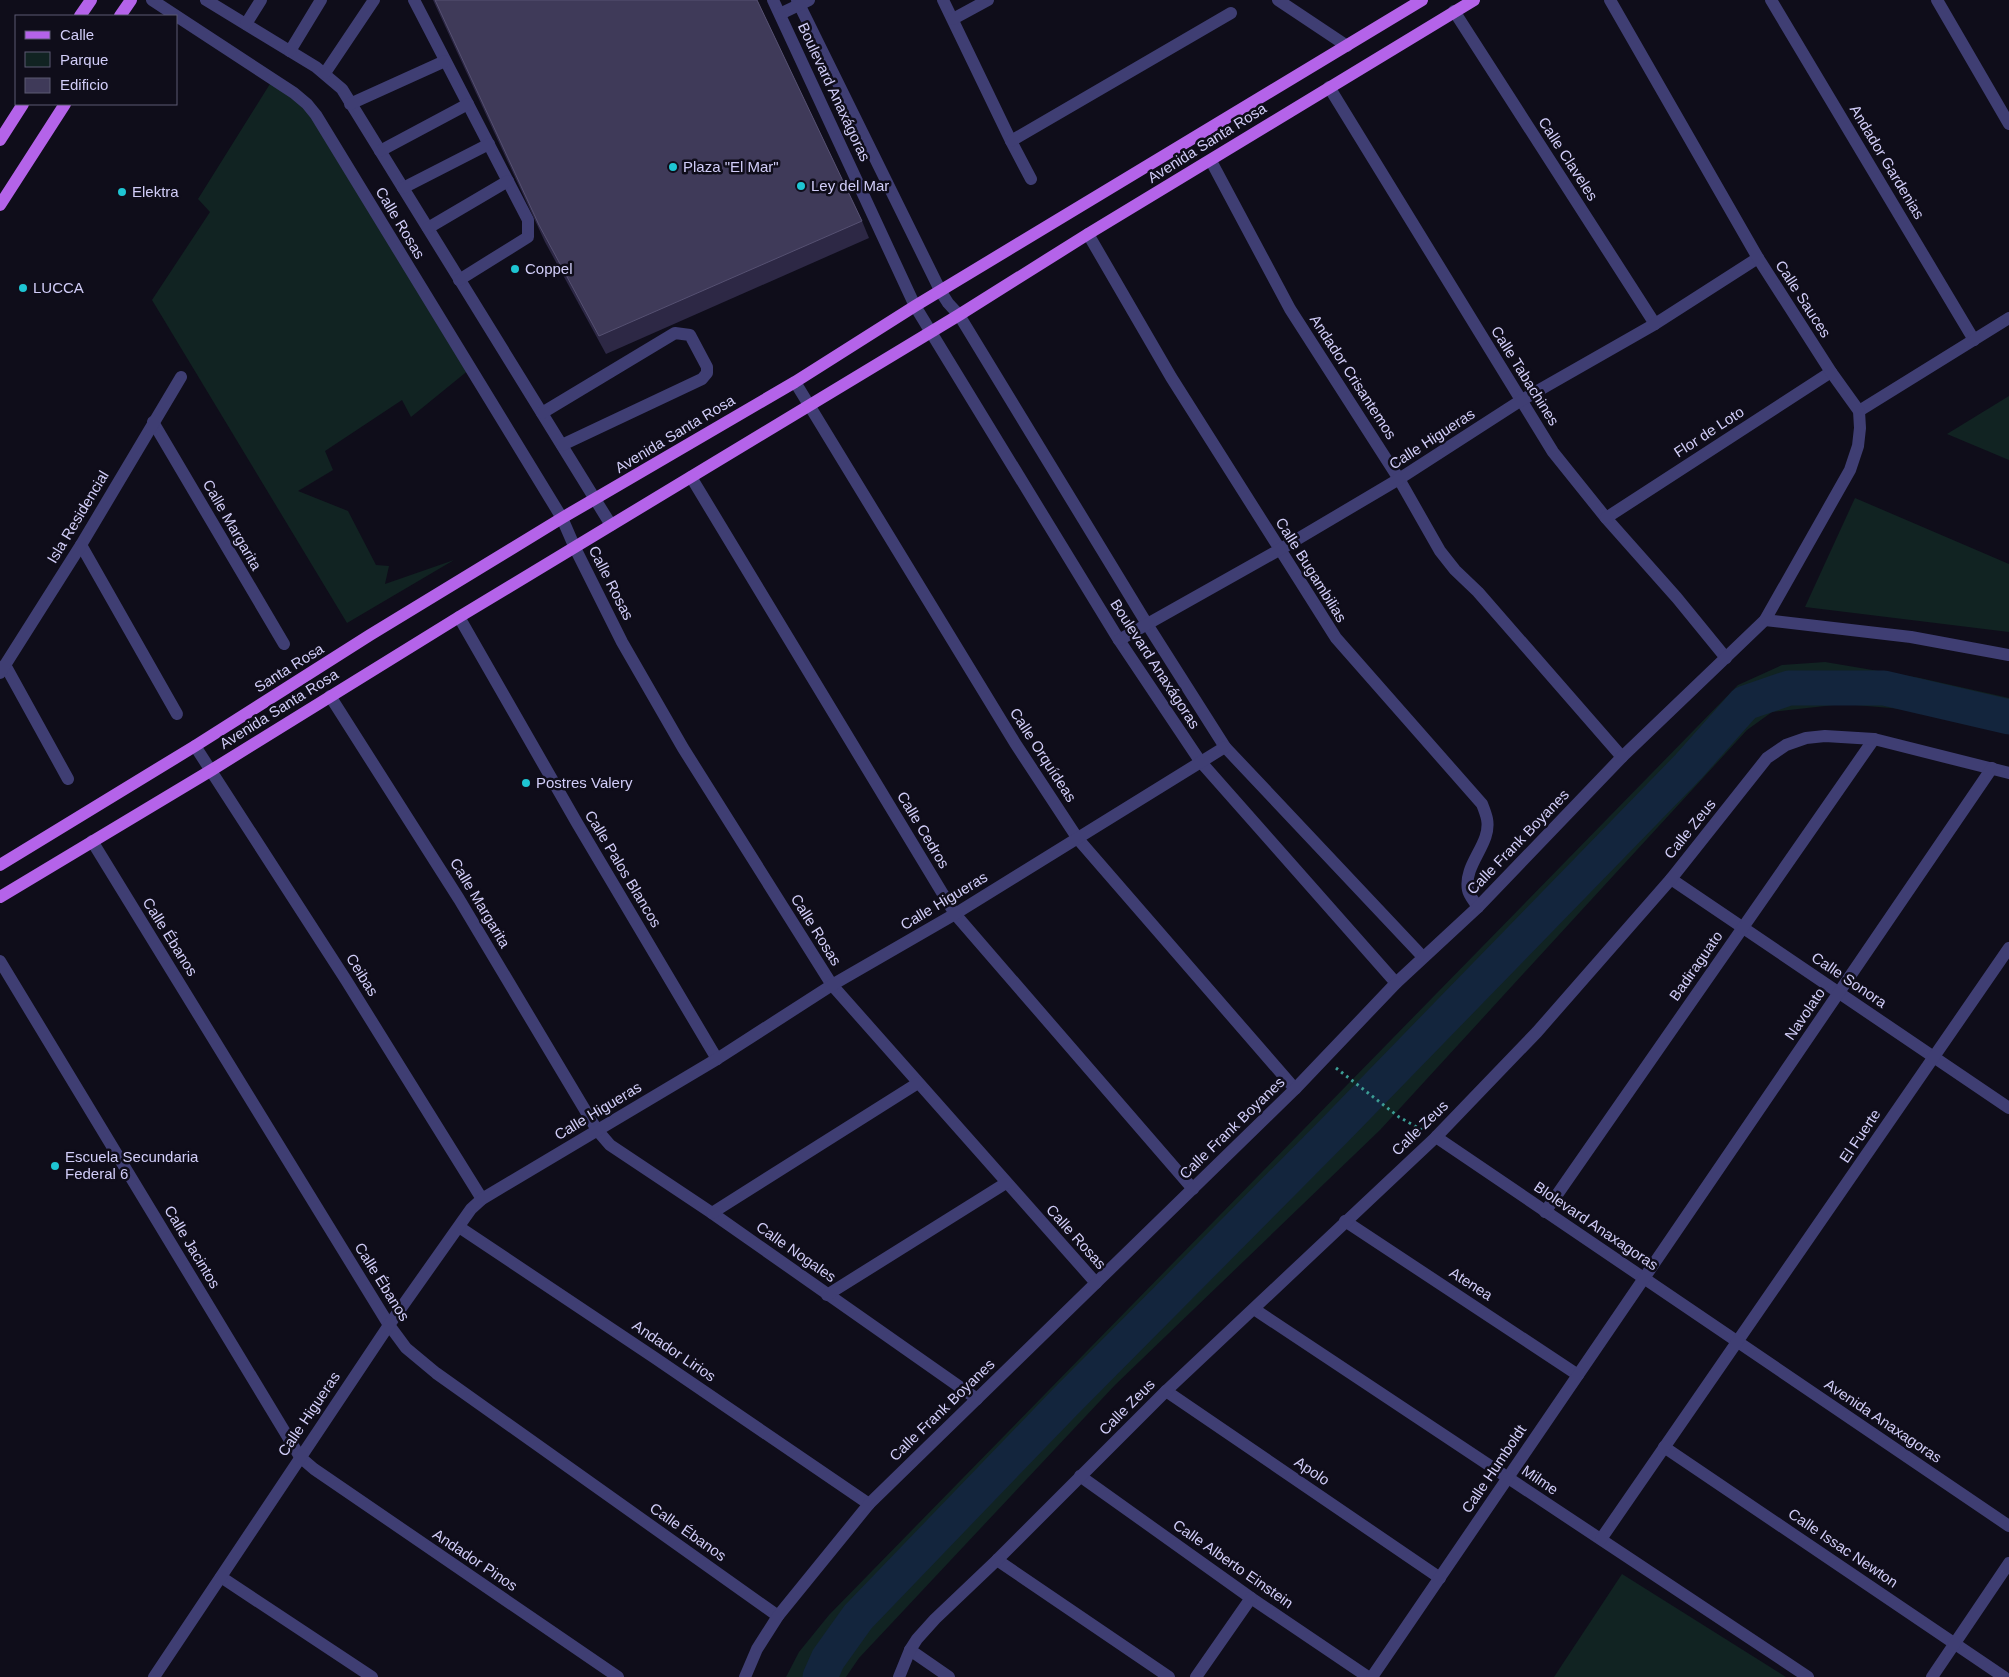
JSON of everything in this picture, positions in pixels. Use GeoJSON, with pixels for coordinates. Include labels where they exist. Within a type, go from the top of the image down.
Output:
{"type":"FeatureCollection","features":[{"type":"Feature","properties":{"kind":"main road"},"geometry":{"type":"LineString","coordinates":[[81,15],[91,0]]}},
{"type":"Feature","properties":{"kind":"main road"},"geometry":{"type":"LineString","coordinates":[[121,15],[131,0]]}},
{"type":"Feature","properties":{"kind":"main road","name":"Avenida Santa Rosa"},"geometry":{"type":"LineString","coordinates":[[596,499],[795,382],[916,306],[1422,0]]}},
{"type":"Feature","properties":{"kind":"main road","name":"Avenida Santa Rosa"},"geometry":{"type":"LineString","coordinates":[[0,896],[210,771],[459,617],[1211,161],[1329,86],[1474,0]]}},
{"type":"Feature","properties":{"kind":"main road"},"geometry":{"type":"LineString","coordinates":[[0,140],[23,105]]}},
{"type":"Feature","properties":{"kind":"main road"},"geometry":{"type":"LineString","coordinates":[[0,205],[64,105]]}},
{"type":"Feature","properties":{"kind":"main road","name":"Santa Rosa"},"geometry":{"type":"LineString","coordinates":[[0,865],[195,746],[370,635],[596,499]]}},
{"type":"Feature","properties":{"kind":"street","name":"Calle Rosas"},"geometry":{"type":"LineString","coordinates":[[152,0],[175,15]]}},
{"type":"Feature","properties":{"kind":"street"},"geometry":{"type":"LineString","coordinates":[[246,24],[261,0]]}},
{"type":"Feature","properties":{"kind":"street"},"geometry":{"type":"LineString","coordinates":[[290,51],[321,0]]}},
{"type":"Feature","properties":{"kind":"street"},"geometry":{"type":"LineString","coordinates":[[325,74],[374,0]]}},
{"type":"Feature","properties":{"kind":"street"},"geometry":{"type":"LineString","coordinates":[[414,0],[528,220],[528,236],[460,280]]}},
{"type":"Feature","properties":{"kind":"street","name":"Boulevard Anaxágoras"},"geometry":{"type":"LineString","coordinates":[[773,0],[916,306]]}},
{"type":"Feature","properties":{"kind":"street"},"geometry":{"type":"LineString","coordinates":[[943,0],[1011,142],[1031,179]]}},
{"type":"Feature","properties":{"kind":"street"},"geometry":{"type":"LineString","coordinates":[[953,19],[988,0]]}},
{"type":"Feature","properties":{"kind":"street"},"geometry":{"type":"LineString","coordinates":[[1278,0],[1347,46]]}},
{"type":"Feature","properties":{"kind":"street","name":"Calle Sauces"},"geometry":{"type":"LineString","coordinates":[[1610,0],[1758,258],[1831,372],[1859,411]]}},
{"type":"Feature","properties":{"kind":"street","name":"Andador Gardenias"},"geometry":{"type":"LineString","coordinates":[[1771,0],[1974,340]]}},
{"type":"Feature","properties":{"kind":"street"},"geometry":{"type":"LineString","coordinates":[[1937,0],[2009,124]]}},
{"type":"Feature","properties":{"kind":"street"},"geometry":{"type":"LineString","coordinates":[[209,1],[325,74],[342,89],[611,525]]}},
{"type":"Feature","properties":{"kind":"street"},"geometry":{"type":"LineString","coordinates":[[780,14],[802,2]]}},
{"type":"Feature","properties":{"kind":"street","name":"Boulevard Anaxágoras"},"geometry":{"type":"LineString","coordinates":[[802,2],[940,292]]}},
{"type":"Feature","properties":{"kind":"street","name":"Calle Claveles"},"geometry":{"type":"LineString","coordinates":[[1454,11],[1655,324]]}},
{"type":"Feature","properties":{"kind":"street"},"geometry":{"type":"LineString","coordinates":[[1011,142],[1231,13]]}},
{"type":"Feature","properties":{"kind":"street","name":"Calle Rosas"},"geometry":{"type":"LineString","coordinates":[[178,17],[294,93],[307,104],[562,518]]}},
{"type":"Feature","properties":{"kind":"street"},"geometry":{"type":"LineString","coordinates":[[350,104],[445,61]]}},
{"type":"Feature","properties":{"kind":"street","name":"Calle Tabachines"},"geometry":{"type":"LineString","coordinates":[[1329,86],[1520,401],[1553,452],[1606,518],[1677,598],[1726,658]]}},
{"type":"Feature","properties":{"kind":"street"},"geometry":{"type":"LineString","coordinates":[[380,151],[468,104]]}},
{"type":"Feature","properties":{"kind":"street"},"geometry":{"type":"LineString","coordinates":[[403,188],[489,144]]}},
{"type":"Feature","properties":{"kind":"street","name":"Andador Crisantemos"},"geometry":{"type":"LineString","coordinates":[[1211,161],[1290,309],[1399,479],[1440,551],[1622,757]]}},
{"type":"Feature","properties":{"kind":"street"},"geometry":{"type":"LineString","coordinates":[[428,228],[508,181]]}},
{"type":"Feature","properties":{"kind":"street","name":"Calle Bugambilias"},"geometry":{"type":"LineString","coordinates":[[1088,234],[1172,377],[1336,638],[1482,804],[1488,821],[1486,836],[1472,864],[1468,877],[1468,892],[1478,907]]}},
{"type":"Feature","properties":{"kind":"street","name":"Calle Higueras"},"geometry":{"type":"LineString","coordinates":[[1119,640],[1279,550],[1399,479],[1520,401],[1655,324],[1758,258]]}},
{"type":"Feature","properties":{"kind":"street"},"geometry":{"type":"LineString","coordinates":[[940,292],[959,315]]}},
{"type":"Feature","properties":{"kind":"street"},"geometry":{"type":"LineString","coordinates":[[916,306],[930,332]]}},
{"type":"Feature","properties":{"kind":"street","name":"Boulevard Anaxágoras"},"geometry":{"type":"LineString","coordinates":[[959,315],[1147,624],[1225,747],[1423,957]]}},
{"type":"Feature","properties":{"kind":"street"},"geometry":{"type":"LineString","coordinates":[[2009,318],[1859,411],[1859,437],[1850,470],[1765,620],[1911,637],[2009,655]]}},
{"type":"Feature","properties":{"kind":"street","name":"Boulevard Anaxágoras"},"geometry":{"type":"LineString","coordinates":[[930,332],[1119,640],[1200,762],[1396,983]]}},
{"type":"Feature","properties":{"kind":"street"},"geometry":{"type":"LineString","coordinates":[[542,412],[675,333],[690,335],[707,367],[707,373],[702,379],[562,445]]}},
{"type":"Feature","properties":{"kind":"street","name":"Flor de Loto"},"geometry":{"type":"LineString","coordinates":[[1606,518],[1831,372]]}},
{"type":"Feature","properties":{"kind":"street","name":"Isla Residencial"},"geometry":{"type":"LineString","coordinates":[[3,669],[81,545],[153,422],[182,377]]}},
{"type":"Feature","properties":{"kind":"street"},"geometry":{"type":"LineString","coordinates":[[795,382],[808,406]]}},
{"type":"Feature","properties":{"kind":"street","name":"Calle Orquídeas"},"geometry":{"type":"LineString","coordinates":[[808,406],[1015,743],[1078,839],[1295,1089]]}},
{"type":"Feature","properties":{"kind":"street","name":"Calle Margarita"},"geometry":{"type":"LineString","coordinates":[[153,422],[284,644]]}},
{"type":"Feature","properties":{"kind":"street","name":"Calle Cedros"},"geometry":{"type":"LineString","coordinates":[[691,478],[955,914],[1193,1189]]}},
{"type":"Feature","properties":{"kind":"street"},"geometry":{"type":"LineString","coordinates":[[562,518],[575,548]]}},
{"type":"Feature","properties":{"kind":"street"},"geometry":{"type":"LineString","coordinates":[[81,545],[177,714]]}},
{"type":"Feature","properties":{"kind":"street","name":"Calle Rosas"},"geometry":{"type":"LineString","coordinates":[[575,548],[622,642],[683,748],[832,986],[1096,1283]]}},
{"type":"Feature","properties":{"kind":"street","name":"Calle Palos Blancos"},"geometry":{"type":"LineString","coordinates":[[459,617],[577,823],[717,1059]]}},
{"type":"Feature","properties":{"kind":"street","name":"Calle Frank Boyanes"},"geometry":{"type":"LineString","coordinates":[[745,1677],[778,1616],[869,1504],[1295,1089],[1396,983],[1478,907],[1622,757],[1765,620]]}},
{"type":"Feature","properties":{"kind":"street"},"geometry":{"type":"LineString","coordinates":[[3,669],[68,779]]}},
{"type":"Feature","properties":{"kind":"street","name":"Calle Margarita"},"geometry":{"type":"LineString","coordinates":[[330,696],[459,899],[597,1130]]}},
{"type":"Feature","properties":{"kind":"street","name":"Calle Zeus"},"geometry":{"type":"LineString","coordinates":[[899,1677],[910,1650],[935,1619],[997,1560],[1166,1391],[1436,1137],[1536,1032],[1671,879],[1767,758],[1786,745],[1806,738],[1825,736],[1874,739],[2009,772]]}},
{"type":"Feature","properties":{"kind":"street","name":"Badiraguato"},"geometry":{"type":"LineString","coordinates":[[1546,1212],[1874,739]]}},
{"type":"Feature","properties":{"kind":"street","name":"Ceibas"},"geometry":{"type":"LineString","coordinates":[[195,746],[346,980],[482,1199]]}},
{"type":"Feature","properties":{"kind":"street","name":"Calle Higueras"},"geometry":{"type":"LineString","coordinates":[[154,1677],[389,1324],[471,1209],[482,1199],[717,1059],[832,986],[955,914],[1225,747]]}},
{"type":"Feature","properties":{"kind":"street","name":"Navolato"},"geometry":{"type":"LineString","coordinates":[[1644,1278],[1992,768]]}},
{"type":"Feature","properties":{"kind":"street","name":"Calle Ébanos"},"geometry":{"type":"LineString","coordinates":[[92,841],[389,1324],[406,1348],[436,1373],[778,1616]]}},
{"type":"Feature","properties":{"kind":"street","name":"Calle Sonora"},"geometry":{"type":"LineString","coordinates":[[1671,879],[2009,1108]]}},
{"type":"Feature","properties":{"kind":"street","name":"El Fuerte"},"geometry":{"type":"LineString","coordinates":[[1601,1539],[2009,948]]}},
{"type":"Feature","properties":{"kind":"street","name":"Calle Jacintos"},"geometry":{"type":"LineString","coordinates":[[0,961],[300,1457],[314,1469]]}},
{"type":"Feature","properties":{"kind":"street"},"geometry":{"type":"LineString","coordinates":[[712,1213],[918,1083]]}},
{"type":"Feature","properties":{"kind":"street","name":"Calle Nogales"},"geometry":{"type":"LineString","coordinates":[[597,1130],[610,1145],[712,1213],[977,1399]]}},
{"type":"Feature","properties":{"kind":"street","name":"Blolevard Anaxagoras"},"geometry":{"type":"LineString","coordinates":[[1436,1137],[1738,1342]]}},
{"type":"Feature","properties":{"kind":"street"},"geometry":{"type":"LineString","coordinates":[[827,1295],[1006,1182]]}},
{"type":"Feature","properties":{"kind":"street","name":"Atenea"},"geometry":{"type":"LineString","coordinates":[[1345,1221],[1578,1375]]}},
{"type":"Feature","properties":{"kind":"street","name":"Andador Lirios"},"geometry":{"type":"LineString","coordinates":[[459,1227],[647,1352],[869,1504]]}},
{"type":"Feature","properties":{"kind":"street","name":"Calle Humboldt"},"geometry":{"type":"LineString","coordinates":[[1370,1677],[1440,1578],[1644,1278]]}},
{"type":"Feature","properties":{"kind":"street","name":"Milme"},"geometry":{"type":"LineString","coordinates":[[1254,1309],[1808,1677]]}},
{"type":"Feature","properties":{"kind":"street","name":"Avenida Anaxagoras"},"geometry":{"type":"LineString","coordinates":[[1738,1342],[2009,1526]]}},
{"type":"Feature","properties":{"kind":"street","name":"Apolo"},"geometry":{"type":"LineString","coordinates":[[1166,1391],[1440,1578]]}},
{"type":"Feature","properties":{"kind":"street","name":"Calle Issac Newton"},"geometry":{"type":"LineString","coordinates":[[1664,1447],[2004,1677]]}},
{"type":"Feature","properties":{"kind":"street","name":"Andador Pinos"},"geometry":{"type":"LineString","coordinates":[[314,1469],[618,1677]]}},
{"type":"Feature","properties":{"kind":"street","name":"Calle Alberto Einstein"},"geometry":{"type":"LineString","coordinates":[[1080,1476],[1251,1598],[1370,1677]]}},
{"type":"Feature","properties":{"kind":"street"},"geometry":{"type":"LineString","coordinates":[[997,1560],[1169,1677]]}},
{"type":"Feature","properties":{"kind":"street"},"geometry":{"type":"LineString","coordinates":[[1932,1677],[2009,1563]]}},
{"type":"Feature","properties":{"kind":"street"},"geometry":{"type":"LineString","coordinates":[[221,1577],[372,1677]]}},
{"type":"Feature","properties":{"kind":"street"},"geometry":{"type":"LineString","coordinates":[[1196,1677],[1251,1598]]}},
{"type":"Feature","properties":{"kind":"street"},"geometry":{"type":"LineString","coordinates":[[910,1650],[949,1677]]}},
{"type":"Feature","properties":{"kind":"path"},"geometry":{"type":"LineString","coordinates":[[1345,1075],[1399,1117],[1436,1137]]}},
{"type":"Feature","properties":{"kind":"green space"},"geometry":{"type":"Polygon","coordinates":[[[273,79],[307,104],[470,369],[411,417],[402,400],[325,451],[333,470],[298,491],[348,511],[376,565],[389,566],[385,584],[454,560],[347,623],[152,300],[210,212],[198,199],[273,79]]]}},
{"type":"Feature","properties":{"kind":"green space"},"geometry":{"type":"Polygon","coordinates":[[[2009,396],[2009,460],[1947,434],[2009,396]]]}},
{"type":"Feature","properties":{"kind":"green space"},"geometry":{"type":"Polygon","coordinates":[[[1855,498],[2009,564],[2009,632],[1805,607],[1855,498]]]}},
{"type":"Feature","properties":{"kind":"green space"},"geometry":{"type":"Polygon","coordinates":[[[1825,662],[1920,678],[2009,698],[2009,732],[1938,712],[1843,704],[1772,712],[1747,730],[1380,1130],[1115,1385],[859,1658],[846,1677],[786,1677],[799,1652],[829,1615],[1738,685],[1782,665],[1825,662]]]}},
{"type":"Feature","properties":{"kind":"green space"},"geometry":{"type":"Polygon","coordinates":[[[1622,1574],[1786,1677],[1554,1677],[1622,1574]]]}},
{"type":"Feature","properties":{"kind":"building","name":"Plaza \"El Mar\""},"geometry":{"type":"Polygon","coordinates":[[[435,0],[757,0],[862,221],[599,336],[539,225],[435,0]]]}},
{"type":"Feature","properties":{"kind":"waterway"},"geometry":{"type":"LineString","coordinates":[[820,1677],[828,1659],[858,1617],[1064,1403],[1334,1131],[1689,766],[1745,703],[1789,688],[1884,688],[2009,717]]}},
{"type":"Feature","properties":{"kind":"place","name":"Plaza \"El Mar\""},"geometry":{"type":"Point","coordinates":[673,167]}},
{"type":"Feature","properties":{"kind":"place","name":"Ley del Mar"},"geometry":{"type":"Point","coordinates":[801,186]}},
{"type":"Feature","properties":{"kind":"place","name":"Elektra"},"geometry":{"type":"Point","coordinates":[122,192]}},
{"type":"Feature","properties":{"kind":"place","name":"Coppel"},"geometry":{"type":"Point","coordinates":[515,269]}},
{"type":"Feature","properties":{"kind":"place","name":"LUCCA"},"geometry":{"type":"Point","coordinates":[23,288]}},
{"type":"Feature","properties":{"kind":"place","name":"Postres Valery"},"geometry":{"type":"Point","coordinates":[526,783]}},
{"type":"Feature","properties":{"kind":"place","name":"Escuela Secundaria Federal 6"},"geometry":{"type":"Point","coordinates":[55,1166]}}]}
